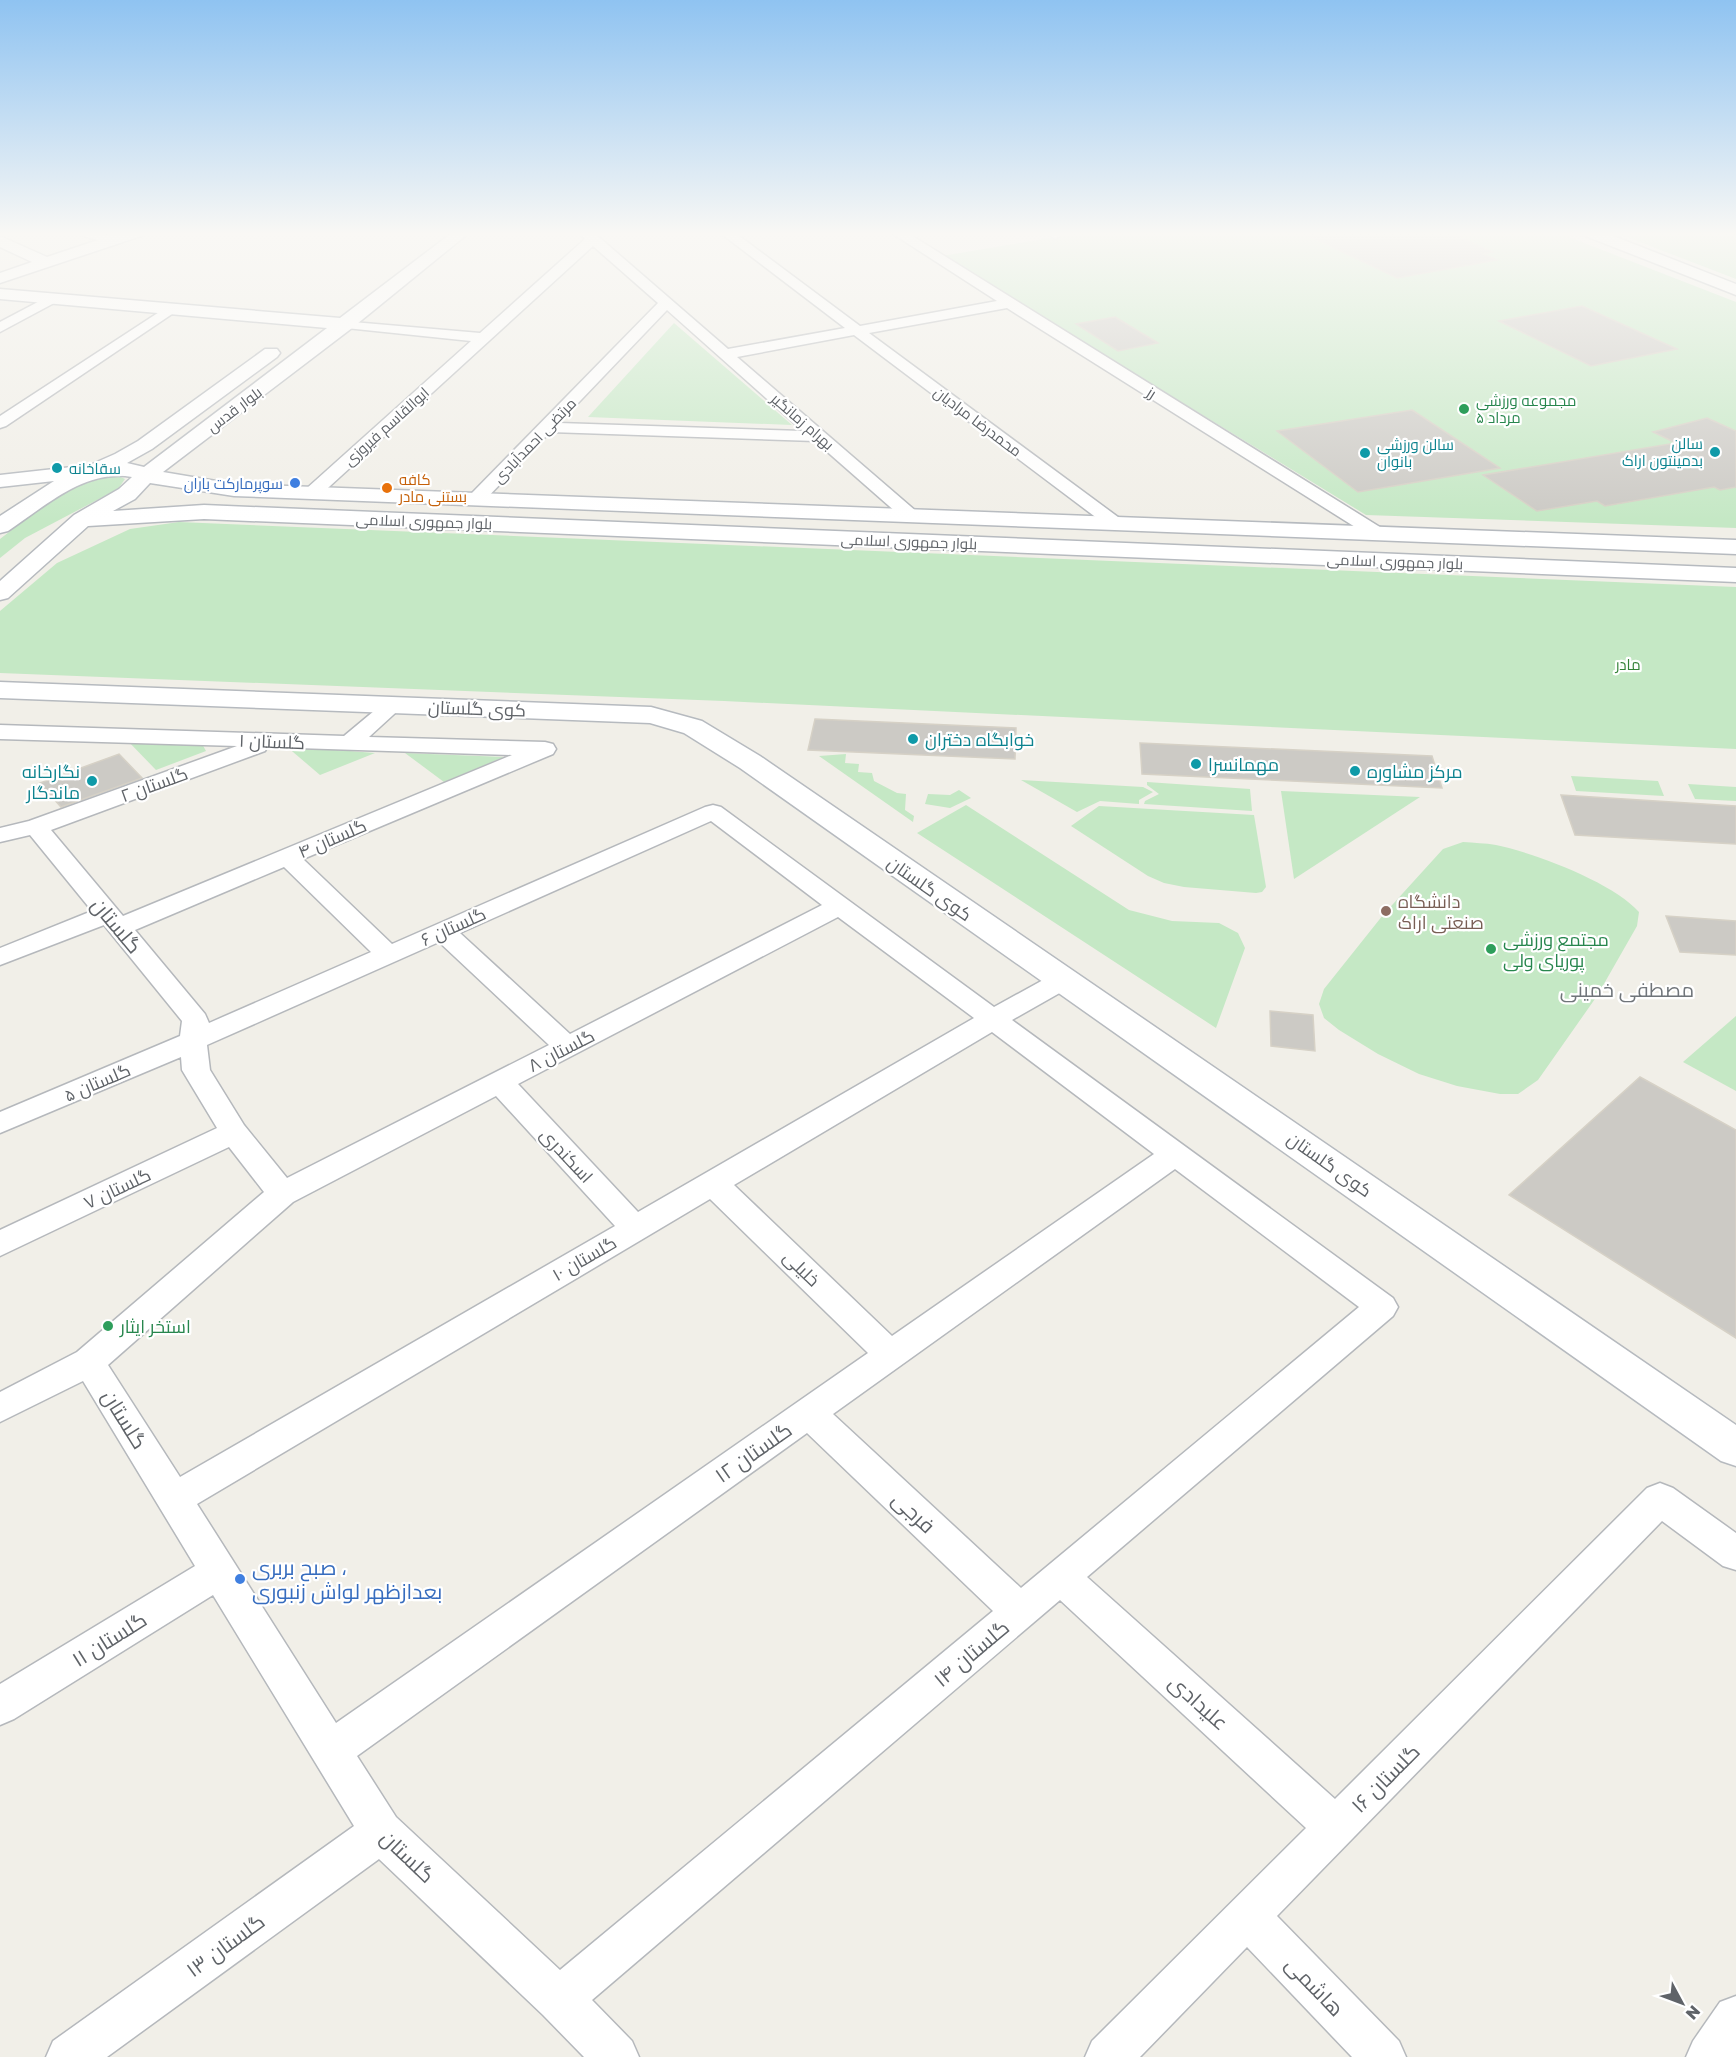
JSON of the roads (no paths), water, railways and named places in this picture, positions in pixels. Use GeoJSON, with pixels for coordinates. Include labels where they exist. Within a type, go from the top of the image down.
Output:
{"type":"FeatureCollection","features":[{"type":"Feature","properties":{"kind":"main road","name":"بلوار قدس"},"geometry":{"type":"LineString","coordinates":[[0,526],[61,486],[145,445],[305,328]]}},
{"type":"Feature","properties":{"kind":"main road","name":"بلوار قدس"},"geometry":{"type":"LineString","coordinates":[[0,576],[47,541],[127,494],[145,476],[341,328]]}},
{"type":"Feature","properties":{"kind":"main road","name":"بلوار جمهوری اسلامی"},"geometry":{"type":"LineString","coordinates":[[4,486],[119,468],[139,472],[145,476],[234,490],[1736,547]]}},
{"type":"Feature","properties":{"kind":"main road"},"geometry":{"type":"LineString","coordinates":[[204,512],[201,506],[205,500],[234,490]]}},
{"type":"Feature","properties":{"kind":"main road","name":"بلوار جمهوری اسلامی"},"geometry":{"type":"LineString","coordinates":[[82,520],[204,512],[1736,574]]}},
{"type":"Feature","properties":{"kind":"main road"},"geometry":{"type":"LineString","coordinates":[[0,593],[82,520]]}},
{"type":"Feature","properties":{"kind":"main road","name":"کوی گلستان"},"geometry":{"type":"LineString","coordinates":[[0,690],[651,715],[693,726],[750,762],[1736,1448]]}},
{"type":"Feature","properties":{"kind":"street"},"geometry":{"type":"LineString","coordinates":[[0,423],[142,328]]}},
{"type":"Feature","properties":{"kind":"street"},"geometry":{"type":"LineString","coordinates":[[385,328],[483,338]]}},
{"type":"Feature","properties":{"kind":"street","name":"ابوالقاسم فیروزی"},"geometry":{"type":"LineString","coordinates":[[312,493],[493,328]]}},
{"type":"Feature","properties":{"kind":"street","name":"مرتضی احمدآبادی"},"geometry":{"type":"LineString","coordinates":[[476,500],[642,328]]}},
{"type":"Feature","properties":{"kind":"street","name":"بهرام زمانگیر"},"geometry":{"type":"LineString","coordinates":[[695,328],[911,516]]}},
{"type":"Feature","properties":{"kind":"street","name":"محمدرضا مرادیان"},"geometry":{"type":"LineString","coordinates":[[853,328],[1116,524]]}},
{"type":"Feature","properties":{"kind":"street"},"geometry":{"type":"LineString","coordinates":[[726,354],[873,328]]}},
{"type":"Feature","properties":{"kind":"street","name":"رز"},"geometry":{"type":"LineString","coordinates":[[1050,328],[1377,533]]}},
{"type":"Feature","properties":{"kind":"street"},"geometry":{"type":"LineString","coordinates":[[546,427],[820,436]]}},
{"type":"Feature","properties":{"kind":"street"},"geometry":{"type":"LineString","coordinates":[[350,743],[393,705]]}},
{"type":"Feature","properties":{"kind":"street","name":"گلستان ۱"},"geometry":{"type":"LineString","coordinates":[[0,732],[545,749]]}},
{"type":"Feature","properties":{"kind":"street"},"geometry":{"type":"LineString","coordinates":[[0,752],[56,734]]}},
{"type":"Feature","properties":{"kind":"street","name":"گلستان ۲"},"geometry":{"type":"LineString","coordinates":[[36,828],[271,741]]}},
{"type":"Feature","properties":{"kind":"street","name":"گلستان ۴"},"geometry":{"type":"LineString","coordinates":[[0,957],[113,920],[287,857],[545,749]]}},
{"type":"Feature","properties":{"kind":"street","name":"گلستان ۶"},"geometry":{"type":"LineString","coordinates":[[193,1041],[713,812],[840,906]]}},
{"type":"Feature","properties":{"kind":"street"},"geometry":{"type":"LineString","coordinates":[[0,835],[36,828]]}},
{"type":"Feature","properties":{"kind":"street","name":"گلستان"},"geometry":{"type":"LineString","coordinates":[[36,828],[196,1020],[193,1041],[196,1070],[234,1132],[282,1194]]}},
{"type":"Feature","properties":{"kind":"street"},"geometry":{"type":"LineString","coordinates":[[287,857],[389,954]]}},
{"type":"Feature","properties":{"kind":"street"},"geometry":{"type":"LineString","coordinates":[[840,906],[1175,1154]]}},
{"type":"Feature","properties":{"kind":"street","name":"گلستان ۸"},"geometry":{"type":"LineString","coordinates":[[282,1194],[840,906]]}},
{"type":"Feature","properties":{"kind":"street"},"geometry":{"type":"LineString","coordinates":[[442,931],[568,1047]]}},
{"type":"Feature","properties":{"kind":"street","name":"گلستان ۱۰"},"geometry":{"type":"LineString","coordinates":[[175,1498],[1063,980]]}},
{"type":"Feature","properties":{"kind":"street","name":"گلستان ۵"},"geometry":{"type":"LineString","coordinates":[[0,1122],[193,1041]]}},
{"type":"Feature","properties":{"kind":"street","name":"اسکندری"},"geometry":{"type":"LineString","coordinates":[[500,1082],[635,1228]]}},
{"type":"Feature","properties":{"kind":"street","name":"گلستان ۷"},"geometry":{"type":"LineString","coordinates":[[0,1244],[234,1132]]}},
{"type":"Feature","properties":{"kind":"street","name":"گلستان ۱۴"},"geometry":{"type":"LineString","coordinates":[[559,1998],[1382,1307],[1175,1154]]}},
{"type":"Feature","properties":{"kind":"street","name":"گلستان ۱۲"},"geometry":{"type":"LineString","coordinates":[[331,1750],[1175,1154]]}},
{"type":"Feature","properties":{"kind":"street","name":"خلیلی"},"geometry":{"type":"LineString","coordinates":[[713,1183],[890,1354]]}},
{"type":"Feature","properties":{"kind":"street"},"geometry":{"type":"LineString","coordinates":[[0,1408],[89,1362],[282,1194]]}},
{"type":"Feature","properties":{"kind":"street","name":"گلستان"},"geometry":{"type":"LineString","coordinates":[[89,1362],[381,1832],[559,1998],[616,2057]]}},
{"type":"Feature","properties":{"kind":"street","name":"فرجی"},"geometry":{"type":"LineString","coordinates":[[808,1412],[1020,1611]]}},
{"type":"Feature","properties":{"kind":"street","name":"گلستان ۱۶"},"geometry":{"type":"LineString","coordinates":[[1108,2057],[1660,1499],[1736,1554]]}},
{"type":"Feature","properties":{"kind":"street","name":"گلستان ۱۱"},"geometry":{"type":"LineString","coordinates":[[0,1706],[219,1571]]}},
{"type":"Feature","properties":{"kind":"street","name":"علیدادی"},"geometry":{"type":"LineString","coordinates":[[1061,1577],[1336,1827]]}},
{"type":"Feature","properties":{"kind":"street","name":"گلستان ۱۳"},"geometry":{"type":"LineString","coordinates":[[69,2057],[381,1832]]}},
{"type":"Feature","properties":{"kind":"street","name":"هاشمی"},"geometry":{"type":"LineString","coordinates":[[1247,1916],[1383,2057]]}},
{"type":"Feature","properties":{"kind":"street"},"geometry":{"type":"LineString","coordinates":[[1709,2057],[1736,2018]]}},
{"type":"Feature","properties":{"kind":"place","name":"مجموعه ورزشی ۵ مرداد"},"geometry":{"type":"Point","coordinates":[1464,409]}},
{"type":"Feature","properties":{"kind":"place","name":"سالن بدمینتون اراک"},"geometry":{"type":"Point","coordinates":[1715,452]}},
{"type":"Feature","properties":{"kind":"place","name":"سالن ورزشی بانوان"},"geometry":{"type":"Point","coordinates":[1365,453]}},
{"type":"Feature","properties":{"kind":"place","name":"سقاخانه"},"geometry":{"type":"Point","coordinates":[57,468]}},
{"type":"Feature","properties":{"kind":"place","name":"سوپرمارکت باران"},"geometry":{"type":"Point","coordinates":[295,483]}},
{"type":"Feature","properties":{"kind":"place","name":"کافه بستنی مادر"},"geometry":{"type":"Point","coordinates":[387,488]}},
{"type":"Feature","properties":{"kind":"place","name":"خوابگاه دختران"},"geometry":{"type":"Point","coordinates":[913,739]}},
{"type":"Feature","properties":{"kind":"place","name":"مهمانسرا"},"geometry":{"type":"Point","coordinates":[1196,764]}},
{"type":"Feature","properties":{"kind":"place","name":"مرکز مشاوره"},"geometry":{"type":"Point","coordinates":[1355,771]}},
{"type":"Feature","properties":{"kind":"place","name":"نگارخانه ماندگار"},"geometry":{"type":"Point","coordinates":[92,781]}},
{"type":"Feature","properties":{"kind":"place","name":"دانشگاه صنعتی اراک"},"geometry":{"type":"Point","coordinates":[1386,911]}},
{"type":"Feature","properties":{"kind":"place","name":"مجتمع ورزشی پوریای ولی"},"geometry":{"type":"Point","coordinates":[1491,949]}},
{"type":"Feature","properties":{"kind":"place","name":"استخر ایثار"},"geometry":{"type":"Point","coordinates":[108,1326]}},
{"type":"Feature","properties":{"kind":"place","name":"صبح بربری ، بعدازظهر لواش زنبوری"},"geometry":{"type":"Point","coordinates":[240,1579]}},
{"type":"Feature","properties":{"kind":"district","name":"مصطفی خمینی"},"geometry":{"type":"Point","coordinates":[1627,989]}},
{"type":"Feature","properties":{"kind":"park label","name":"مادر"},"geometry":{"type":"Point","coordinates":[1628,664]}}]}
